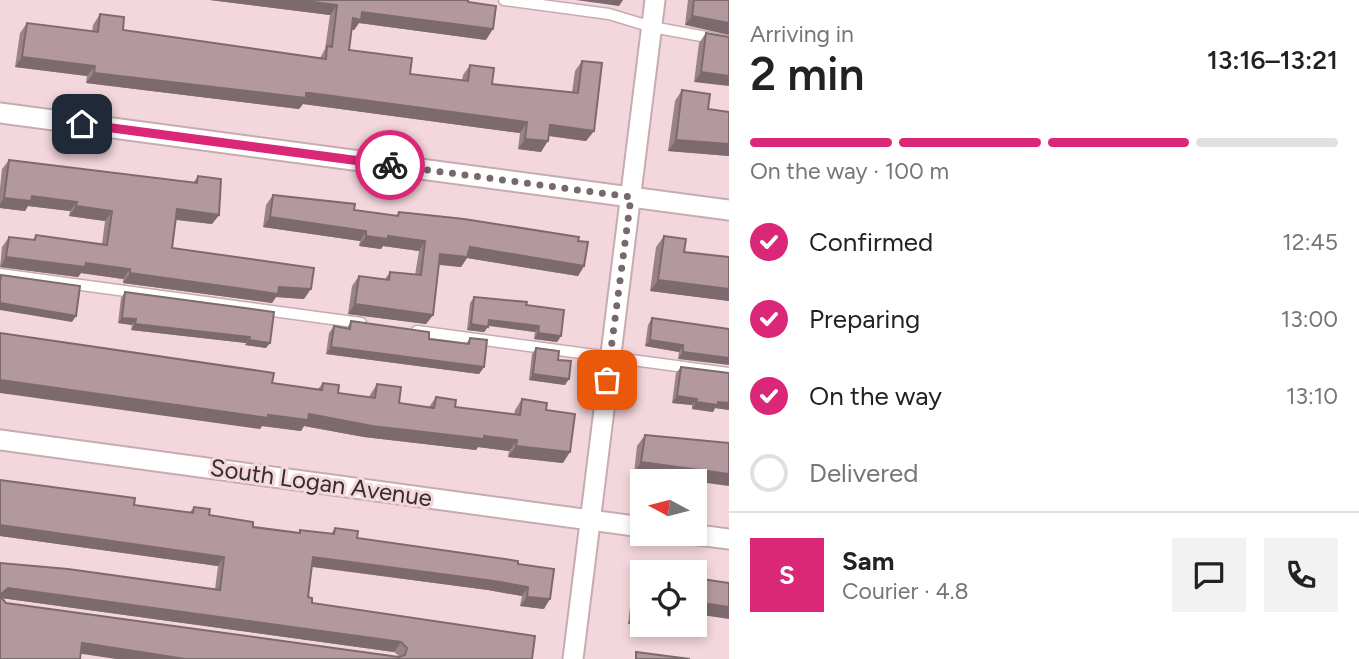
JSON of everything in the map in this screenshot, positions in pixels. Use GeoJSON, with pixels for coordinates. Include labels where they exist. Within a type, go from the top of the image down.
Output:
{"type":"FeatureCollection","features":[{"type":"Feature","properties":{"kind":"street"},"geometry":{"type":"LineString","coordinates":[[573,659],[655,0]]}},
{"type":"Feature","properties":{"kind":"street"},"geometry":{"type":"LineString","coordinates":[[0,113],[729,210]]}},
{"type":"Feature","properties":{"kind":"street","name":"South Logan Avenue"},"geometry":{"type":"LineString","coordinates":[[0,440],[630,525]]}},
{"type":"Feature","properties":{"kind":"street"},"geometry":{"type":"LineString","coordinates":[[707,536],[729,539]]}},
{"type":"Feature","properties":{"kind":"lane"},"geometry":{"type":"LineString","coordinates":[[504,0],[609,14],[652,27],[729,41]]}},
{"type":"Feature","properties":{"kind":"lane"},"geometry":{"type":"LineString","coordinates":[[0,274],[374,325]]}},
{"type":"Feature","properties":{"kind":"lane"},"geometry":{"type":"LineString","coordinates":[[402,329],[729,373]]}},
{"type":"Feature","properties":{"kind":"building"},"geometry":{"type":"Polygon","coordinates":[[[298,0],[468,0],[496,6],[493,29],[362,12],[361,20],[353,18],[349,50],[412,58],[410,74],[468,81],[470,65],[494,68],[492,84],[578,93],[582,61],[602,63],[594,131],[550,125],[548,141],[525,139],[527,122],[310,93],[306,93],[306,98],[94,73],[95,66],[22,57],[27,23],[98,32],[100,14],[124,17],[123,30],[326,59],[327,46],[332,47],[337,5],[298,0]]]}},
{"type":"Feature","properties":{"kind":"building"},"geometry":{"type":"Polygon","coordinates":[[[694,0],[729,0],[729,23],[692,16],[694,0]]]}},
{"type":"Feature","properties":{"kind":"building"},"geometry":{"type":"Polygon","coordinates":[[[706,33],[729,37],[729,76],[701,72],[706,33]]]}},
{"type":"Feature","properties":{"kind":"building"},"geometry":{"type":"Polygon","coordinates":[[[682,90],[710,94],[708,109],[729,112],[729,144],[676,140],[682,90]]]}},
{"type":"Feature","properties":{"kind":"building"},"geometry":{"type":"Polygon","coordinates":[[[9,160],[197,183],[198,176],[221,179],[219,215],[177,209],[172,248],[314,268],[311,289],[279,287],[278,294],[130,273],[130,269],[86,263],[85,267],[6,257],[9,237],[35,240],[36,235],[107,245],[112,211],[76,206],[77,202],[32,196],[31,201],[4,198],[9,160]]]}},
{"type":"Feature","properties":{"kind":"building"},"geometry":{"type":"Polygon","coordinates":[[[273,195],[355,204],[354,210],[398,216],[399,212],[464,219],[579,237],[578,241],[588,242],[584,266],[470,247],[467,257],[440,254],[433,315],[355,304],[359,276],[389,280],[390,272],[421,275],[425,241],[366,236],[366,231],[270,217],[273,195]]]}},
{"type":"Feature","properties":{"kind":"building"},"geometry":{"type":"Polygon","coordinates":[[[664,236],[686,239],[684,252],[729,257],[729,289],[658,280],[664,236]]]}},
{"type":"Feature","properties":{"kind":"building"},"geometry":{"type":"Polygon","coordinates":[[[1,275],[80,286],[76,316],[0,303],[1,275]]]}},
{"type":"Feature","properties":{"kind":"building"},"geometry":{"type":"Polygon","coordinates":[[[125,292],[274,312],[270,343],[249,340],[250,337],[135,324],[136,319],[122,318],[125,292]]]}},
{"type":"Feature","properties":{"kind":"building"},"geometry":{"type":"Polygon","coordinates":[[[474,297],[527,302],[526,305],[564,310],[561,336],[538,333],[539,326],[489,320],[488,327],[471,324],[474,297]]]}},
{"type":"Feature","properties":{"kind":"building"},"geometry":{"type":"Polygon","coordinates":[[[652,318],[729,329],[729,358],[683,352],[683,345],[650,340],[652,318]]]}},
{"type":"Feature","properties":{"kind":"building"},"geometry":{"type":"Polygon","coordinates":[[[351,321],[429,332],[429,339],[469,344],[470,338],[487,340],[484,367],[331,347],[334,326],[350,329],[351,321]]]}},
{"type":"Feature","properties":{"kind":"building"},"geometry":{"type":"Polygon","coordinates":[[[0,333],[274,373],[272,383],[322,390],[323,383],[339,385],[338,393],[375,398],[377,384],[401,387],[399,403],[434,408],[436,397],[456,400],[455,407],[520,415],[522,399],[547,403],[546,410],[575,414],[570,452],[516,446],[517,440],[484,436],[484,439],[372,426],[309,414],[308,420],[268,415],[268,418],[0,380],[0,333]]]}},
{"type":"Feature","properties":{"kind":"building"},"geometry":{"type":"Polygon","coordinates":[[[536,348],[559,351],[558,360],[571,361],[569,379],[533,374],[536,348]]]}},
{"type":"Feature","properties":{"kind":"building"},"geometry":{"type":"Polygon","coordinates":[[[681,367],[729,373],[729,403],[718,402],[718,405],[677,396],[681,367]]]}},
{"type":"Feature","properties":{"kind":"building"},"geometry":{"type":"Polygon","coordinates":[[[645,435],[729,443],[729,474],[641,462],[645,435]]]}},
{"type":"Feature","properties":{"kind":"building"},"geometry":{"type":"Polygon","coordinates":[[[0,480],[135,498],[134,505],[193,513],[194,507],[210,509],[209,515],[253,522],[253,527],[334,534],[335,528],[358,531],[357,538],[518,561],[518,564],[554,569],[550,599],[527,597],[528,587],[313,557],[308,597],[312,598],[312,603],[535,636],[532,659],[185,659],[82,643],[80,659],[0,659],[0,596],[6,603],[399,657],[405,655],[407,648],[401,642],[8,588],[0,595],[0,563],[68,569],[220,590],[224,557],[0,525],[0,480]]]}},
{"type":"Feature","properties":{"kind":"building"},"geometry":{"type":"Polygon","coordinates":[[[707,580],[729,583],[729,607],[707,604],[707,580]]]}},
{"type":"Feature","properties":{"kind":"building"},"geometry":{"type":"Polygon","coordinates":[[[636,652],[690,659],[636,659],[636,652]]]}},
{"type":"Feature","properties":{"kind":"way so far"},"geometry":{"type":"LineString","coordinates":[[390,165],[631,197],[607,380]]}},
{"type":"Feature","properties":{"kind":"route"},"geometry":{"type":"LineString","coordinates":[[82,124],[390,165]]}}]}
